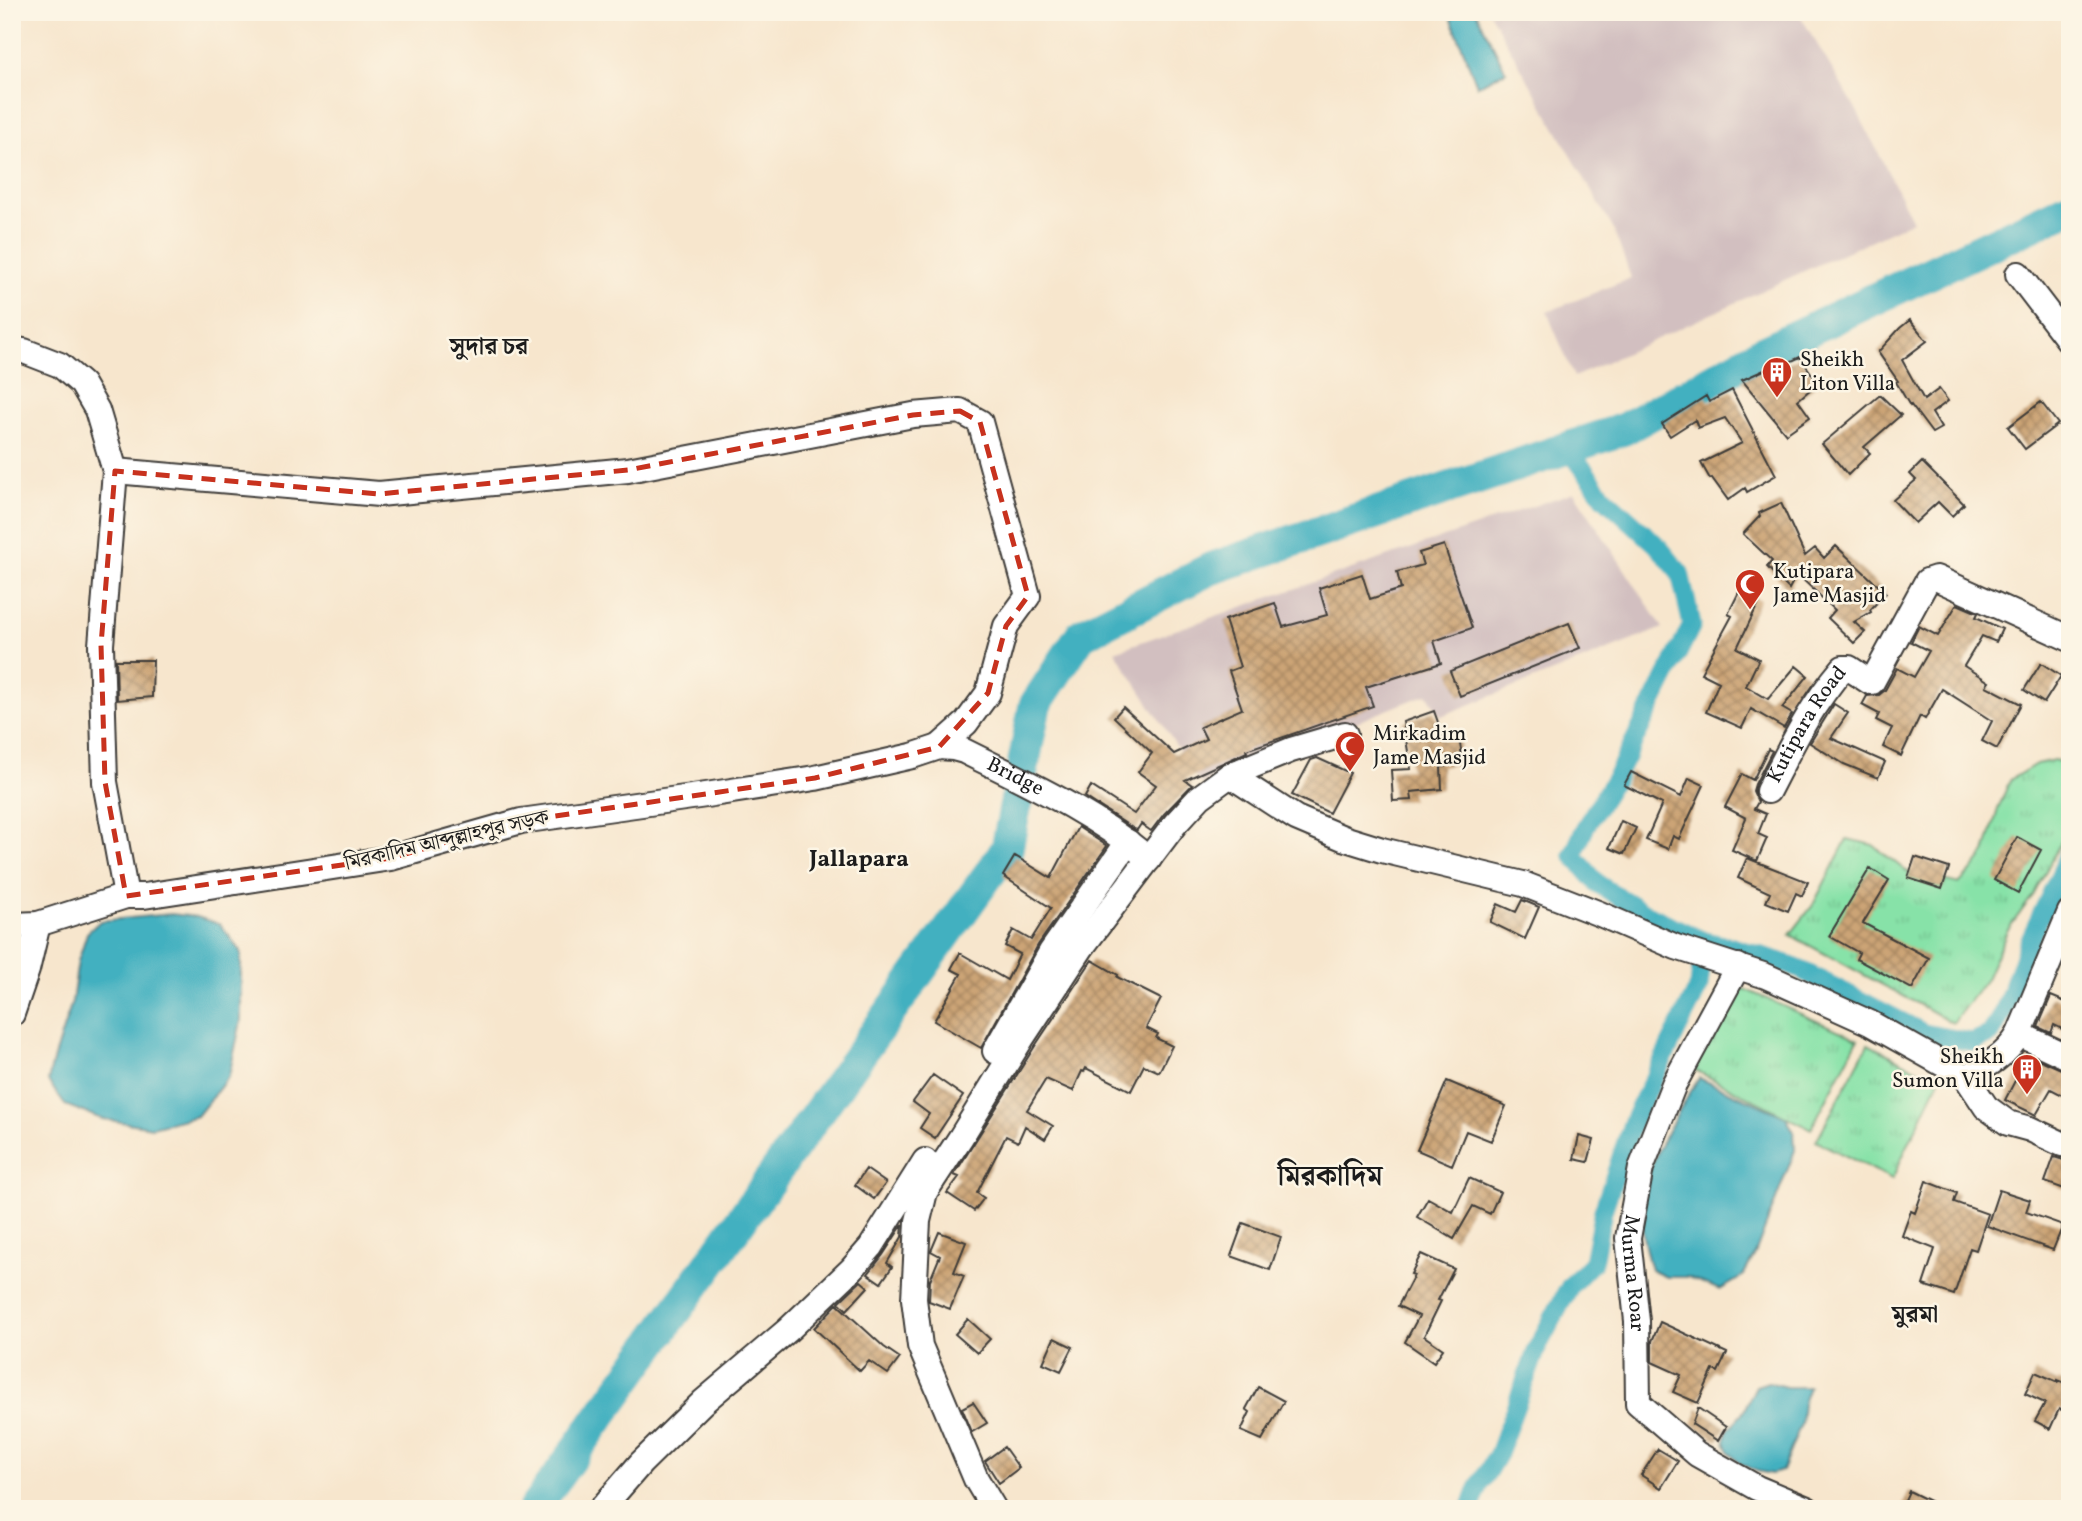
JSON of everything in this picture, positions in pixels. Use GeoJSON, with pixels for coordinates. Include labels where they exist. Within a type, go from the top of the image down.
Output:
{"type":"FeatureCollection","features":[{"type":"Feature","properties":{"kind":"street"},"geometry":{"type":"LineString","coordinates":[[2018,274],[2070,342]]}},
{"type":"Feature","properties":{"kind":"street"},"geometry":{"type":"LineString","coordinates":[[12,349],[60,365],[82,384],[97,410],[115,471],[102,645],[104,782],[126,896]]}},
{"type":"Feature","properties":{"kind":"street"},"geometry":{"type":"LineString","coordinates":[[115,471],[379,494],[628,470],[913,415],[960,411],[980,422],[1028,596],[1006,626],[988,693],[966,723],[939,747]]}},
{"type":"Feature","properties":{"kind":"street","name":"Kutipara Road"},"geometry":{"type":"LineString","coordinates":[[1768,792],[1801,726],[1821,694],[1843,667],[1872,682],[1927,581],[1937,579],[2070,639]]}},
{"type":"Feature","properties":{"kind":"street"},"geometry":{"type":"LineString","coordinates":[[994,1509],[976,1479],[920,1346],[914,1299],[918,1221],[925,1192],[1082,947],[1175,824],[1200,797],[1230,775],[1291,750],[1345,734]]}},
{"type":"Feature","properties":{"kind":"street","name":"মিরকাদিম আব্দুল্লাহপুর সড়ক"},"geometry":{"type":"LineString","coordinates":[[12,925],[38,924],[126,896],[144,896],[391,858],[521,821],[815,778],[939,747],[964,751]]}},
{"type":"Feature","properties":{"kind":"street","name":"Bridge"},"geometry":{"type":"LineString","coordinates":[[964,751],[1065,801],[1149,859]]}},
{"type":"Feature","properties":{"kind":"street"},"geometry":{"type":"LineString","coordinates":[[1230,775],[1296,818],[1343,838],[1522,884],[1676,947],[1766,976],[1870,1023],[1966,1077],[1986,1107],[2008,1124],[2030,1129],[2070,1145]]}},
{"type":"Feature","properties":{"kind":"street"},"geometry":{"type":"LineString","coordinates":[[601,1509],[641,1463],[694,1411],[788,1330],[851,1270],[871,1247],[966,1100],[1051,952],[1128,842]]}},
{"type":"Feature","properties":{"kind":"street"},"geometry":{"type":"LineString","coordinates":[[1966,1077],[1993,1063],[2013,1044],[2070,912]]}},
{"type":"Feature","properties":{"kind":"street"},"geometry":{"type":"LineString","coordinates":[[12,1014],[27,970],[38,924]]}},
{"type":"Feature","properties":{"kind":"street","name":"Murma Roar"},"geometry":{"type":"LineString","coordinates":[[1728,963],[1674,1084],[1641,1168],[1628,1238],[1637,1321],[1639,1403],[1697,1454],[1757,1488],[1807,1509]]}},
{"type":"Feature","properties":{"kind":"street"},"geometry":{"type":"LineString","coordinates":[[2019,1034],[2070,1058]]}},
{"type":"Feature","properties":{"kind":"highlighted area"},"geometry":{"type":"Polygon","coordinates":[[[960,411],[980,422],[1028,596],[1006,626],[988,693],[939,747],[815,778],[521,821],[391,858],[126,896],[105,782],[101,645],[115,471],[379,494],[628,470],[913,415],[960,411]]]}},
{"type":"Feature","properties":{"kind":"shaded area"},"geometry":{"type":"Polygon","coordinates":[[[1489,12],[1798,12],[1857,111],[1913,221],[1574,377],[1547,312],[1631,278],[1614,230],[1489,12]]]}},
{"type":"Feature","properties":{"kind":"shaded area"},"geometry":{"type":"Polygon","coordinates":[[[1574,492],[1663,628],[1441,716],[1427,694],[1201,784],[1115,651],[1574,492]]]}},
{"type":"Feature","properties":{"kind":"green space"},"geometry":{"type":"Polygon","coordinates":[[[2054,760],[2070,765],[2070,821],[2066,832],[2034,894],[2007,931],[1986,979],[1953,1023],[1790,935],[1813,905],[1847,839],[1873,845],[1906,871],[1959,884],[1985,853],[2010,780],[2036,764],[2054,760]]]}},
{"type":"Feature","properties":{"kind":"green space"},"geometry":{"type":"Polygon","coordinates":[[[1735,985],[1858,1039],[1811,1129],[1693,1069],[1735,985]]]}},
{"type":"Feature","properties":{"kind":"green space"},"geometry":{"type":"Polygon","coordinates":[[[1868,1044],[1939,1080],[1892,1179],[1816,1141],[1868,1044]]]}},
{"type":"Feature","properties":{"kind":"water"},"geometry":{"type":"Polygon","coordinates":[[[1449,12],[1476,12],[1506,71],[1477,86],[1449,12]]]}},
{"type":"Feature","properties":{"kind":"water"},"geometry":{"type":"Polygon","coordinates":[[[171,914],[197,917],[220,924],[241,952],[241,1021],[229,1076],[197,1116],[152,1127],[102,1119],[65,1105],[48,1081],[72,1002],[78,961],[87,933],[100,921],[171,914]]]}},
{"type":"Feature","properties":{"kind":"water"},"geometry":{"type":"Polygon","coordinates":[[[1699,1078],[1786,1117],[1794,1132],[1795,1150],[1755,1254],[1744,1274],[1720,1290],[1688,1277],[1666,1277],[1651,1270],[1642,1230],[1644,1189],[1649,1173],[1663,1139],[1699,1078]]]}},
{"type":"Feature","properties":{"kind":"water"},"geometry":{"type":"Polygon","coordinates":[[[1768,1382],[1786,1387],[1809,1387],[1803,1403],[1801,1424],[1782,1471],[1771,1474],[1739,1463],[1729,1452],[1725,1441],[1727,1431],[1742,1414],[1756,1386],[1768,1382]]]}},
{"type":"Feature","properties":{"kind":"building"},"geometry":{"type":"Polygon","coordinates":[[[1910,320],[1927,341],[1902,360],[1924,400],[1939,389],[1948,401],[1932,413],[1941,428],[1932,433],[1910,406],[1896,382],[1898,381],[1878,352],[1910,320]]]}},
{"type":"Feature","properties":{"kind":"building","name":"Sheikh Liton Villa"},"geometry":{"type":"Polygon","coordinates":[[[1800,357],[1818,383],[1798,400],[1810,417],[1786,434],[1742,380],[1800,357]]]}},
{"type":"Feature","properties":{"kind":"building"},"geometry":{"type":"Polygon","coordinates":[[[1732,390],[1776,475],[1747,492],[1745,488],[1728,500],[1712,478],[1710,479],[1701,463],[1742,443],[1725,418],[1698,428],[1695,420],[1670,436],[1662,424],[1706,396],[1709,402],[1732,390]]]}},
{"type":"Feature","properties":{"kind":"building"},"geometry":{"type":"Polygon","coordinates":[[[1880,395],[1901,415],[1864,447],[1870,453],[1848,475],[1822,444],[1880,395]]]}},
{"type":"Feature","properties":{"kind":"building"},"geometry":{"type":"Polygon","coordinates":[[[2041,402],[2058,424],[2025,449],[2008,427],[2041,402]]]}},
{"type":"Feature","properties":{"kind":"building"},"geometry":{"type":"Polygon","coordinates":[[[1922,462],[1964,504],[1952,516],[1938,502],[1915,523],[1893,500],[1916,480],[1910,474],[1922,462]]]}},
{"type":"Feature","properties":{"kind":"building"},"geometry":{"type":"Polygon","coordinates":[[[1781,503],[1805,556],[1815,548],[1824,558],[1836,546],[1886,593],[1871,612],[1854,622],[1865,632],[1854,643],[1828,618],[1835,610],[1797,574],[1789,589],[1767,567],[1772,561],[1743,534],[1760,516],[1759,513],[1781,503]]]}},
{"type":"Feature","properties":{"kind":"building"},"geometry":{"type":"Polygon","coordinates":[[[1444,545],[1472,628],[1434,641],[1441,663],[1366,687],[1373,706],[1246,750],[1247,752],[1185,780],[1192,785],[1151,831],[1141,824],[1137,830],[1134,829],[1085,797],[1091,786],[1134,814],[1156,785],[1138,772],[1152,753],[1114,717],[1123,707],[1174,754],[1206,739],[1200,727],[1242,709],[1229,671],[1240,667],[1225,620],[1275,603],[1283,627],[1327,615],[1319,588],[1362,574],[1370,599],[1401,589],[1397,572],[1423,565],[1419,553],[1444,545]]]}},
{"type":"Feature","properties":{"kind":"building"},"geometry":{"type":"Polygon","coordinates":[[[1740,590],[1760,600],[1737,648],[1759,659],[1746,686],[1768,699],[1796,666],[1808,676],[1782,708],[1792,714],[1784,728],[1751,709],[1742,728],[1706,712],[1719,682],[1701,673],[1732,616],[1728,614],[1740,590]]]}},
{"type":"Feature","properties":{"kind":"building"},"geometry":{"type":"Polygon","coordinates":[[[1957,604],[1978,613],[1976,617],[2002,629],[1996,642],[1982,636],[1964,666],[1989,682],[1986,686],[2021,704],[1997,749],[1982,741],[1992,721],[1942,689],[1925,719],[1920,716],[1901,756],[1883,747],[1892,728],[1876,720],[1879,714],[1862,705],[1867,696],[1879,695],[1885,690],[1897,668],[1914,677],[1929,651],[1911,642],[1919,626],[1938,636],[1957,604]]]}},
{"type":"Feature","properties":{"kind":"building"},"geometry":{"type":"Polygon","coordinates":[[[1569,623],[1580,648],[1460,696],[1450,671],[1569,623]]]}},
{"type":"Feature","properties":{"kind":"building"},"geometry":{"type":"Polygon","coordinates":[[[116,660],[153,660],[152,697],[117,700],[116,660]]]}},
{"type":"Feature","properties":{"kind":"building"},"geometry":{"type":"Polygon","coordinates":[[[2041,663],[2061,676],[2044,703],[2024,690],[2041,663]]]}},
{"type":"Feature","properties":{"kind":"building"},"geometry":{"type":"Polygon","coordinates":[[[1834,704],[1848,713],[1831,738],[1885,762],[1878,778],[1844,764],[1810,743],[1834,704]]]}},
{"type":"Feature","properties":{"kind":"building"},"geometry":{"type":"Polygon","coordinates":[[[1434,711],[1444,739],[1459,737],[1463,763],[1441,767],[1442,789],[1411,792],[1412,800],[1393,801],[1391,770],[1411,769],[1403,722],[1434,711]]]}},
{"type":"Feature","properties":{"kind":"building"},"geometry":{"type":"Polygon","coordinates":[[[1768,749],[1772,751],[1753,791],[1758,802],[1754,809],[1766,814],[1758,834],[1767,838],[1757,861],[1732,850],[1746,818],[1725,807],[1742,774],[1753,780],[1768,749]]]}},
{"type":"Feature","properties":{"kind":"building"},"geometry":{"type":"Polygon","coordinates":[[[1317,758],[1350,773],[1329,813],[1292,795],[1311,760],[1317,758]]]}},
{"type":"Feature","properties":{"kind":"building"},"geometry":{"type":"Polygon","coordinates":[[[1631,772],[1681,797],[1689,778],[1704,785],[1679,839],[1673,836],[1668,849],[1646,840],[1662,804],[1624,785],[1631,772]]]}},
{"type":"Feature","properties":{"kind":"building"},"geometry":{"type":"Polygon","coordinates":[[[1621,821],[1636,828],[1624,854],[1609,848],[1621,821]]]}},
{"type":"Feature","properties":{"kind":"building"},"geometry":{"type":"Polygon","coordinates":[[[1078,827],[1107,846],[1038,945],[981,1048],[934,1021],[961,974],[951,969],[960,953],[1007,980],[1020,954],[1005,946],[1013,930],[1031,940],[1051,908],[1003,876],[1015,856],[1051,878],[1078,827]]]}},
{"type":"Feature","properties":{"kind":"building"},"geometry":{"type":"Polygon","coordinates":[[[2017,837],[2041,850],[2018,893],[1994,880],[2017,837]]]}},
{"type":"Feature","properties":{"kind":"building"},"geometry":{"type":"Polygon","coordinates":[[[1915,857],[1949,868],[1942,889],[1908,878],[1915,857]]]}},
{"type":"Feature","properties":{"kind":"building"},"geometry":{"type":"Polygon","coordinates":[[[1747,858],[1808,882],[1802,896],[1796,893],[1788,911],[1766,902],[1770,893],[1738,878],[1747,858]]]}},
{"type":"Feature","properties":{"kind":"building"},"geometry":{"type":"Polygon","coordinates":[[[1870,868],[1889,880],[1863,923],[1929,958],[1912,989],[1856,959],[1859,953],[1829,936],[1870,868]]]}},
{"type":"Feature","properties":{"kind":"building"},"geometry":{"type":"Polygon","coordinates":[[[1522,900],[1539,907],[1525,939],[1490,922],[1498,904],[1516,912],[1522,900]]]}},
{"type":"Feature","properties":{"kind":"building"},"geometry":{"type":"Polygon","coordinates":[[[1092,960],[1118,975],[1117,977],[1161,999],[1146,1028],[1158,1034],[1156,1038],[1172,1046],[1159,1072],[1144,1065],[1131,1091],[1086,1068],[1073,1091],[1046,1079],[1027,1110],[1053,1126],[1045,1139],[1025,1126],[1018,1142],[1006,1136],[977,1193],[984,1198],[974,1211],[947,1193],[959,1177],[954,1175],[1092,960]]]}},
{"type":"Feature","properties":{"kind":"building"},"geometry":{"type":"Polygon","coordinates":[[[2051,996],[2070,1004],[2070,1033],[2054,1025],[2051,1033],[2038,1027],[2051,996]]]}},
{"type":"Feature","properties":{"kind":"building"},"geometry":{"type":"Polygon","coordinates":[[[2027,1054],[2070,1073],[2070,1099],[2051,1089],[2036,1115],[2005,1100],[2027,1054]]]}},
{"type":"Feature","properties":{"kind":"building"},"geometry":{"type":"Polygon","coordinates":[[[933,1075],[963,1096],[935,1138],[920,1128],[929,1114],[913,1102],[933,1075]]]}},
{"type":"Feature","properties":{"kind":"building"},"geometry":{"type":"Polygon","coordinates":[[[1447,1081],[1506,1106],[1491,1141],[1466,1131],[1452,1165],[1417,1150],[1447,1081]]]}},
{"type":"Feature","properties":{"kind":"building"},"geometry":{"type":"Polygon","coordinates":[[[1579,1136],[1594,1140],[1588,1162],[1574,1159],[1579,1136]]]}},
{"type":"Feature","properties":{"kind":"building"},"geometry":{"type":"Polygon","coordinates":[[[2054,1157],[2070,1162],[2070,1191],[2045,1182],[2054,1157]]]}},
{"type":"Feature","properties":{"kind":"building"},"geometry":{"type":"Polygon","coordinates":[[[866,1169],[886,1183],[874,1199],[855,1185],[866,1169]]]}},
{"type":"Feature","properties":{"kind":"building"},"geometry":{"type":"Polygon","coordinates":[[[1469,1178],[1500,1192],[1490,1214],[1473,1206],[1454,1239],[1417,1217],[1428,1198],[1453,1212],[1469,1178]]]}},
{"type":"Feature","properties":{"kind":"building"},"geometry":{"type":"Polygon","coordinates":[[[1926,1181],[1957,1193],[1954,1202],[1988,1214],[1976,1250],[1970,1248],[1954,1295],[1923,1285],[1935,1249],[1902,1236],[1911,1211],[1915,1213],[1926,1181]]]}},
{"type":"Feature","properties":{"kind":"building"},"geometry":{"type":"Polygon","coordinates":[[[1999,1190],[2030,1200],[2026,1212],[2063,1225],[2053,1250],[1987,1226],[1999,1190]]]}},
{"type":"Feature","properties":{"kind":"building"},"geometry":{"type":"Polygon","coordinates":[[[1243,1223],[1281,1237],[1270,1270],[1231,1256],[1243,1223]]]}},
{"type":"Feature","properties":{"kind":"building"},"geometry":{"type":"Polygon","coordinates":[[[903,1224],[902,1237],[887,1263],[892,1267],[881,1283],[868,1274],[903,1224]]]}},
{"type":"Feature","properties":{"kind":"building"},"geometry":{"type":"Polygon","coordinates":[[[939,1232],[966,1242],[954,1272],[964,1276],[950,1309],[929,1301],[930,1280],[940,1256],[931,1251],[939,1232]]]}},
{"type":"Feature","properties":{"kind":"building"},"geometry":{"type":"Polygon","coordinates":[[[1421,1254],[1454,1269],[1424,1336],[1443,1349],[1434,1362],[1405,1342],[1419,1316],[1398,1306],[1421,1254]]]}},
{"type":"Feature","properties":{"kind":"building"},"geometry":{"type":"Polygon","coordinates":[[[861,1281],[868,1287],[847,1310],[839,1302],[861,1281]]]}},
{"type":"Feature","properties":{"kind":"building"},"geometry":{"type":"Polygon","coordinates":[[[837,1304],[900,1358],[888,1374],[869,1361],[860,1371],[814,1328],[837,1304]]]}},
{"type":"Feature","properties":{"kind":"building"},"geometry":{"type":"Polygon","coordinates":[[[968,1319],[990,1339],[977,1353],[955,1334],[968,1319]]]}},
{"type":"Feature","properties":{"kind":"building"},"geometry":{"type":"Polygon","coordinates":[[[1660,1322],[1727,1353],[1718,1372],[1713,1370],[1698,1403],[1673,1392],[1681,1375],[1652,1362],[1652,1341],[1660,1322]]]}},
{"type":"Feature","properties":{"kind":"building"},"geometry":{"type":"Polygon","coordinates":[[[1054,1338],[1073,1347],[1061,1371],[1043,1363],[1054,1338]]]}},
{"type":"Feature","properties":{"kind":"building"},"geometry":{"type":"Polygon","coordinates":[[[2035,1372],[2070,1385],[2070,1397],[2064,1411],[2059,1409],[2050,1429],[2035,1421],[2045,1403],[2025,1394],[2035,1372]]]}},
{"type":"Feature","properties":{"kind":"building"},"geometry":{"type":"Polygon","coordinates":[[[1258,1387],[1284,1401],[1262,1440],[1241,1431],[1250,1412],[1246,1409],[1258,1387]]]}},
{"type":"Feature","properties":{"kind":"building"},"geometry":{"type":"Polygon","coordinates":[[[973,1402],[987,1423],[972,1432],[962,1408],[973,1402]]]}},
{"type":"Feature","properties":{"kind":"building"},"geometry":{"type":"Polygon","coordinates":[[[1698,1408],[1726,1427],[1718,1441],[1692,1424],[1698,1408]]]}},
{"type":"Feature","properties":{"kind":"building"},"geometry":{"type":"Polygon","coordinates":[[[1004,1447],[1019,1468],[999,1483],[985,1461],[1004,1447]]]}},
{"type":"Feature","properties":{"kind":"building"},"geometry":{"type":"Polygon","coordinates":[[[1658,1449],[1678,1461],[1661,1488],[1641,1475],[1658,1449]]]}},
{"type":"Feature","properties":{"kind":"building"},"geometry":{"type":"Polygon","coordinates":[[[1909,1491],[1946,1509],[1901,1509],[1909,1491]]]}},
{"type":"Feature","properties":{"kind":"waterway"},"geometry":{"type":"LineString","coordinates":[[534,1509],[1007,849],[1035,705],[1081,635],[1210,569],[1624,429],[1764,351],[2070,207]]}},
{"type":"Feature","properties":{"kind":"waterway"},"geometry":{"type":"LineString","coordinates":[[1470,1509],[1479,1486],[1498,1454],[1538,1346],[1570,1286],[1593,1262],[1603,1211],[1633,1121],[1699,986],[1704,941],[1647,914],[1598,884],[1573,855],[1586,826],[1617,775],[1692,625],[1680,573],[1658,546],[1604,497],[1568,448]]}},
{"type":"Feature","properties":{"kind":"waterway"},"geometry":{"type":"LineString","coordinates":[[1704,941],[1779,961],[1803,971],[1924,1033],[1972,1042],[1991,1034],[2005,1008],[2031,937],[2070,849]]}},
{"type":"Feature","properties":{"kind":"place","name":"Sheikh Liton Villa"},"geometry":{"type":"Point","coordinates":[1777,399]}},
{"type":"Feature","properties":{"kind":"place","name":"Kutipara Jame Masjid"},"geometry":{"type":"Point","coordinates":[1750,611]}},
{"type":"Feature","properties":{"kind":"place","name":"Mirkadim Jame Masjid"},"geometry":{"type":"Point","coordinates":[1350,773]}},
{"type":"Feature","properties":{"kind":"place","name":"Sheikh Sumon Villa"},"geometry":{"type":"Point","coordinates":[2027,1096]}},
{"type":"Feature","properties":{"kind":"district","name":"সুদার চর"},"geometry":{"type":"Point","coordinates":[489,348]}},
{"type":"Feature","properties":{"kind":"district","name":"Jallapara"},"geometry":{"type":"Point","coordinates":[859,860]}},
{"type":"Feature","properties":{"kind":"district","name":"মিরকাদিম"},"geometry":{"type":"Point","coordinates":[1330,1177]}},
{"type":"Feature","properties":{"kind":"district","name":"মুরমা"},"geometry":{"type":"Point","coordinates":[1915,1316]}}]}
